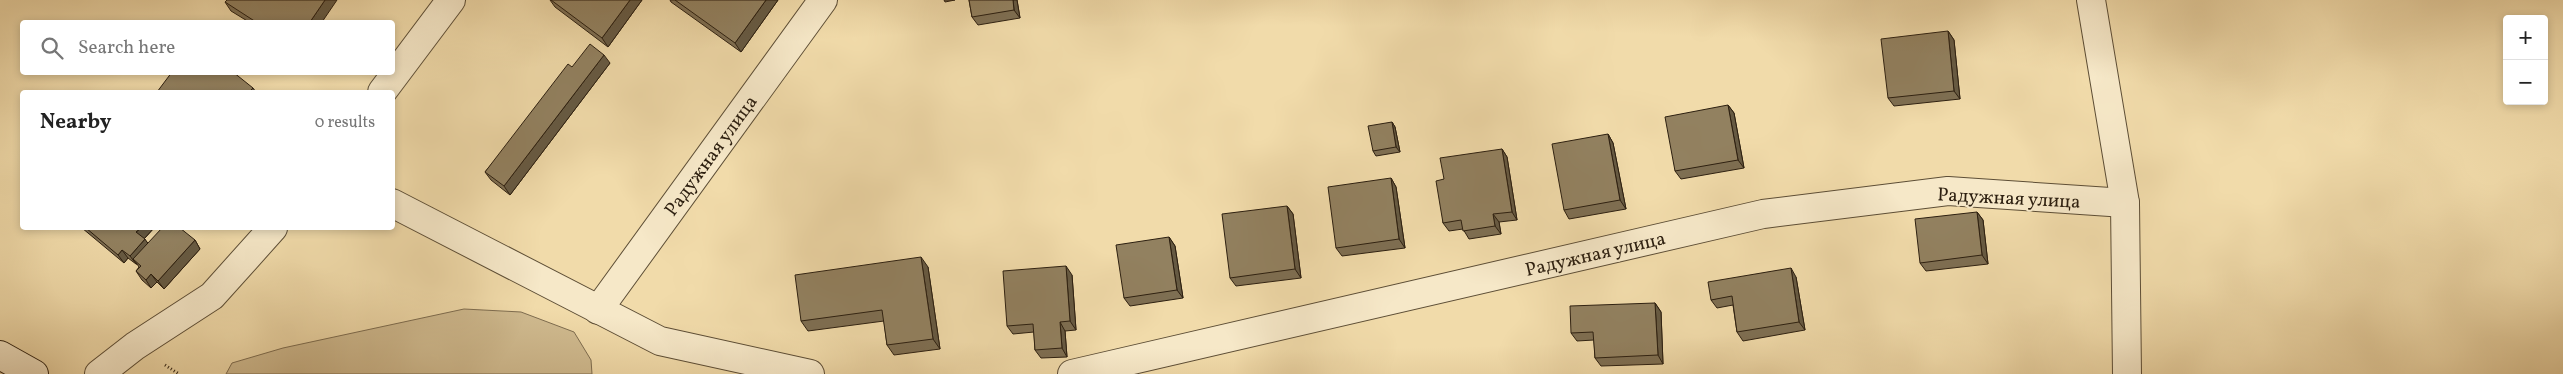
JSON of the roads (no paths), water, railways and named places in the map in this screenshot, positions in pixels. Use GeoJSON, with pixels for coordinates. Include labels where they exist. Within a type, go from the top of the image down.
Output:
{"type":"FeatureCollection","features":[{"type":"Feature","properties":{"kind":"street"},"geometry":{"type":"LineString","coordinates":[[395,75],[451,0]]}},
{"type":"Feature","properties":{"kind":"street","name":"Радужная улица"},"geometry":{"type":"LineString","coordinates":[[598,310],[823,0]]}},
{"type":"Feature","properties":{"kind":"street"},"geometry":{"type":"LineString","coordinates":[[2091,0],[2125,203],[2127,374]]}},
{"type":"Feature","properties":{"kind":"street"},"geometry":{"type":"LineString","coordinates":[[384,90],[395,75]]}},
{"type":"Feature","properties":{"kind":"street","name":"Радужная улица"},"geometry":{"type":"LineString","coordinates":[[1072,374],[1763,214],[1948,191],[2125,203]]}},
{"type":"Feature","properties":{"kind":"street"},"geometry":{"type":"LineString","coordinates":[[395,205],[660,341],[810,374]]}},
{"type":"Feature","properties":{"kind":"street"},"geometry":{"type":"LineString","coordinates":[[99,374],[135,346],[212,296],[271,230]]}},
{"type":"Feature","properties":{"kind":"street"},"geometry":{"type":"LineString","coordinates":[[0,355],[34,374]]}}]}
